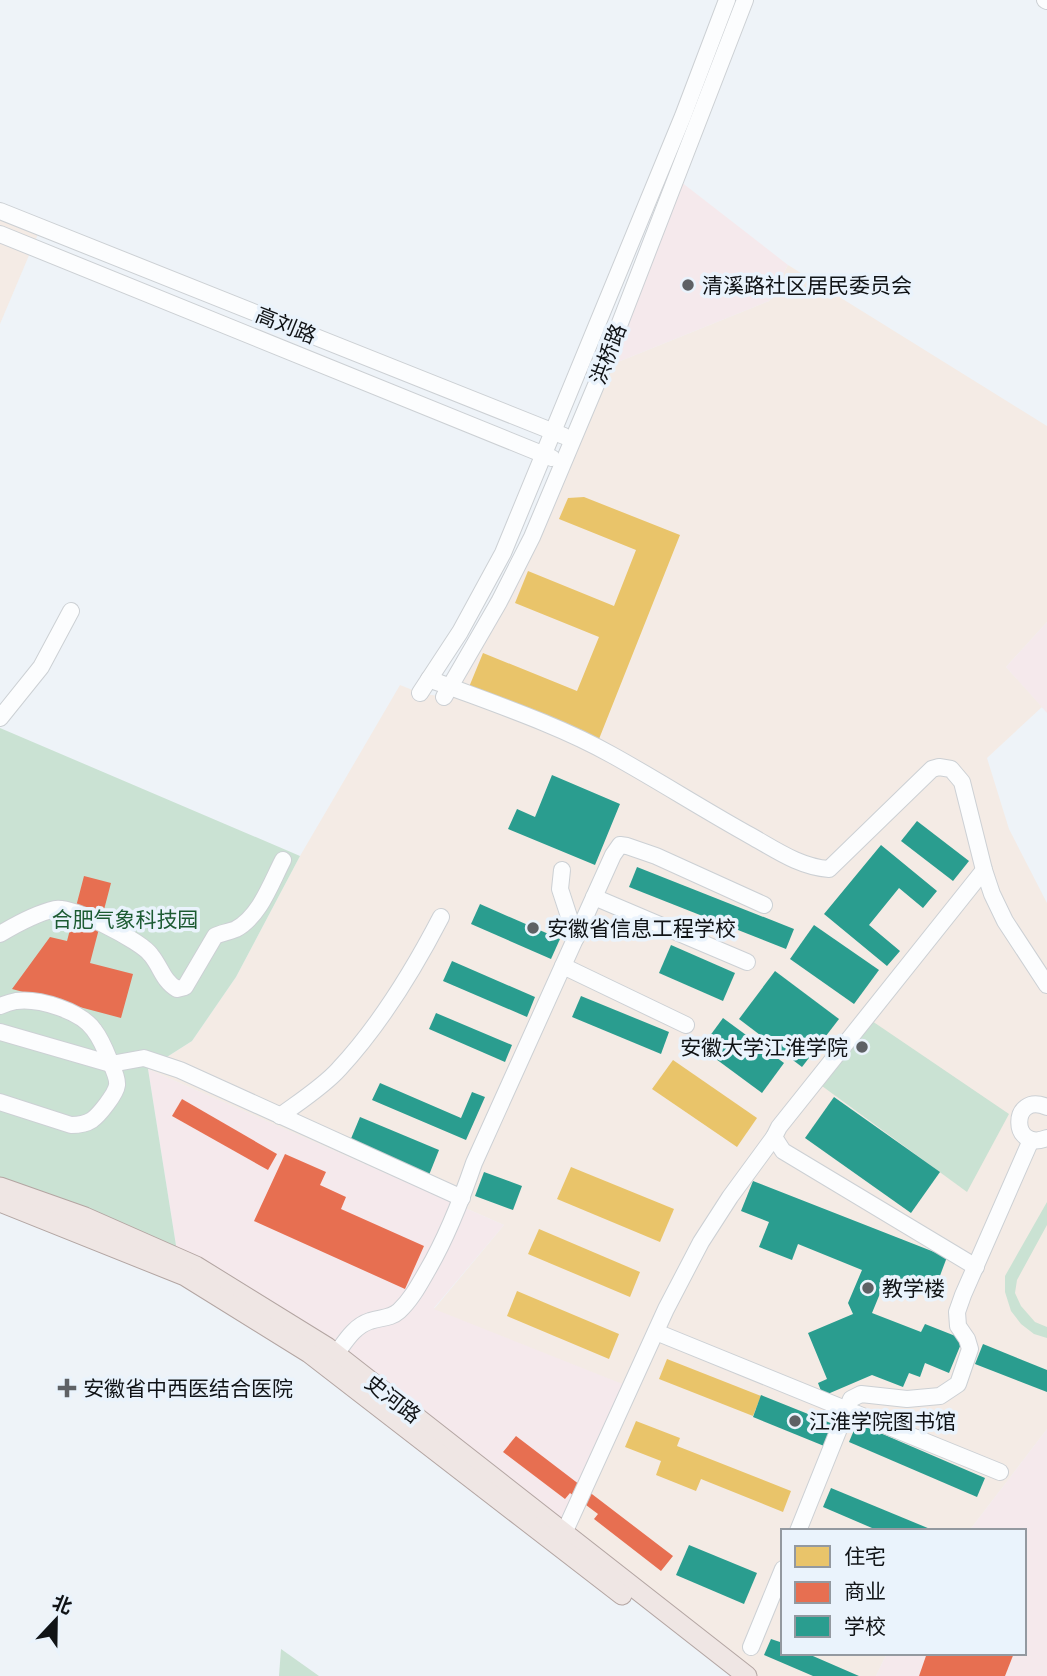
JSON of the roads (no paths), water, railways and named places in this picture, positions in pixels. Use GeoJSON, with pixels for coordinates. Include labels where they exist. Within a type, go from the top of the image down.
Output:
{"type":"FeatureCollection","features":[{"type":"Feature","properties":{"kind":"main road","name":"史河路"},"geometry":{"type":"LineString","coordinates":[[0,1187],[85,1217],[196,1266],[336,1354],[747,1676]]}},
{"type":"Feature","properties":{"kind":"main road","name":"史河路"},"geometry":{"type":"LineString","coordinates":[[0,1202],[185,1276],[309,1353],[726,1676]]}},
{"type":"Feature","properties":{"kind":"street","name":"洪桥路"},"geometry":{"type":"LineString","coordinates":[[727,0],[678,127],[503,553],[460,632],[424,686],[447,692],[532,537],[603,368],[745,0]]}},
{"type":"Feature","properties":{"kind":"street","name":"高刘路"},"geometry":{"type":"LineString","coordinates":[[0,211],[573,440]]}},
{"type":"Feature","properties":{"kind":"street","name":"高刘路"},"geometry":{"type":"LineString","coordinates":[[0,234],[564,462]]}},
{"type":"Feature","properties":{"kind":"street"},"geometry":{"type":"LineString","coordinates":[[0,718],[41,667],[71,611]]}},
{"type":"Feature","properties":{"kind":"street"},"geometry":{"type":"LineString","coordinates":[[447,692],[575,736],[783,854],[816,868],[829,869],[932,769],[951,769],[962,782],[992,894],[1005,921],[1047,985]]}},
{"type":"Feature","properties":{"kind":"street"},"geometry":{"type":"LineString","coordinates":[[336,1354],[356,1328],[369,1321],[390,1318],[417,1289],[442,1244],[474,1164],[613,855],[620,845],[656,856],[764,905]]}},
{"type":"Feature","properties":{"kind":"street"},"geometry":{"type":"LineString","coordinates":[[0,934],[57,908],[77,913],[130,937],[150,953],[169,985],[177,989],[185,988],[215,936],[236,929],[259,906],[284,860]]}},
{"type":"Feature","properties":{"kind":"street"},"geometry":{"type":"LineString","coordinates":[[562,870],[560,889],[576,938]]}},
{"type":"Feature","properties":{"kind":"street"},"geometry":{"type":"LineString","coordinates":[[564,1533],[656,1332],[701,1242],[779,1127],[984,870]]}},
{"type":"Feature","properties":{"kind":"street"},"geometry":{"type":"LineString","coordinates":[[594,897],[747,962]]}},
{"type":"Feature","properties":{"kind":"street"},"geometry":{"type":"LineString","coordinates":[[280,1116],[338,1071],[373,1029],[441,917]]}},
{"type":"Feature","properties":{"kind":"street"},"geometry":{"type":"LineString","coordinates":[[563,966],[686,1025]]}},
{"type":"Feature","properties":{"kind":"street"},"geometry":{"type":"LineString","coordinates":[[0,1006],[17,1001],[42,1003],[78,1015],[93,1028],[103,1044],[117,1083],[115,1091],[93,1119],[80,1125],[71,1125],[0,1102]]}},
{"type":"Feature","properties":{"kind":"street"},"geometry":{"type":"LineString","coordinates":[[0,1031],[111,1064],[144,1058],[180,1070],[462,1198]]}},
{"type":"Feature","properties":{"kind":"street"},"geometry":{"type":"LineString","coordinates":[[799,1529],[851,1399],[861,1394],[906,1399],[940,1396],[958,1384],[970,1349],[958,1326],[957,1312],[976,1267],[1039,1139],[1026,1137],[1019,1127],[1020,1115],[1028,1106],[1046,1103]]}},
{"type":"Feature","properties":{"kind":"street"},"geometry":{"type":"LineString","coordinates":[[774,1137],[783,1151],[976,1267]]}},
{"type":"Feature","properties":{"kind":"street"},"geometry":{"type":"LineString","coordinates":[[656,1332],[1000,1472]]}},
{"type":"Feature","properties":{"kind":"street"},"geometry":{"type":"LineString","coordinates":[[751,1647],[781,1574]]}},
{"type":"Feature","properties":{"kind":"place","name":"清溪路社区居民委员会"},"geometry":{"type":"Point","coordinates":[688,285]}},
{"type":"Feature","properties":{"kind":"place","name":"安徽省信息工程学校"},"geometry":{"type":"Point","coordinates":[533,928]}},
{"type":"Feature","properties":{"kind":"place","name":"安徽大学江淮学院"},"geometry":{"type":"Point","coordinates":[862,1047]}},
{"type":"Feature","properties":{"kind":"place","name":"教学楼"},"geometry":{"type":"Point","coordinates":[868,1288]}},
{"type":"Feature","properties":{"kind":"place","name":"安徽省中西医结合医院"},"geometry":{"type":"Point","coordinates":[67,1388]}},
{"type":"Feature","properties":{"kind":"place","name":"江淮学院图书馆"},"geometry":{"type":"Point","coordinates":[795,1421]}},
{"type":"Feature","properties":{"kind":"park label","name":"合肥气象科技园"},"geometry":{"type":"Point","coordinates":[125,919]}}]}
